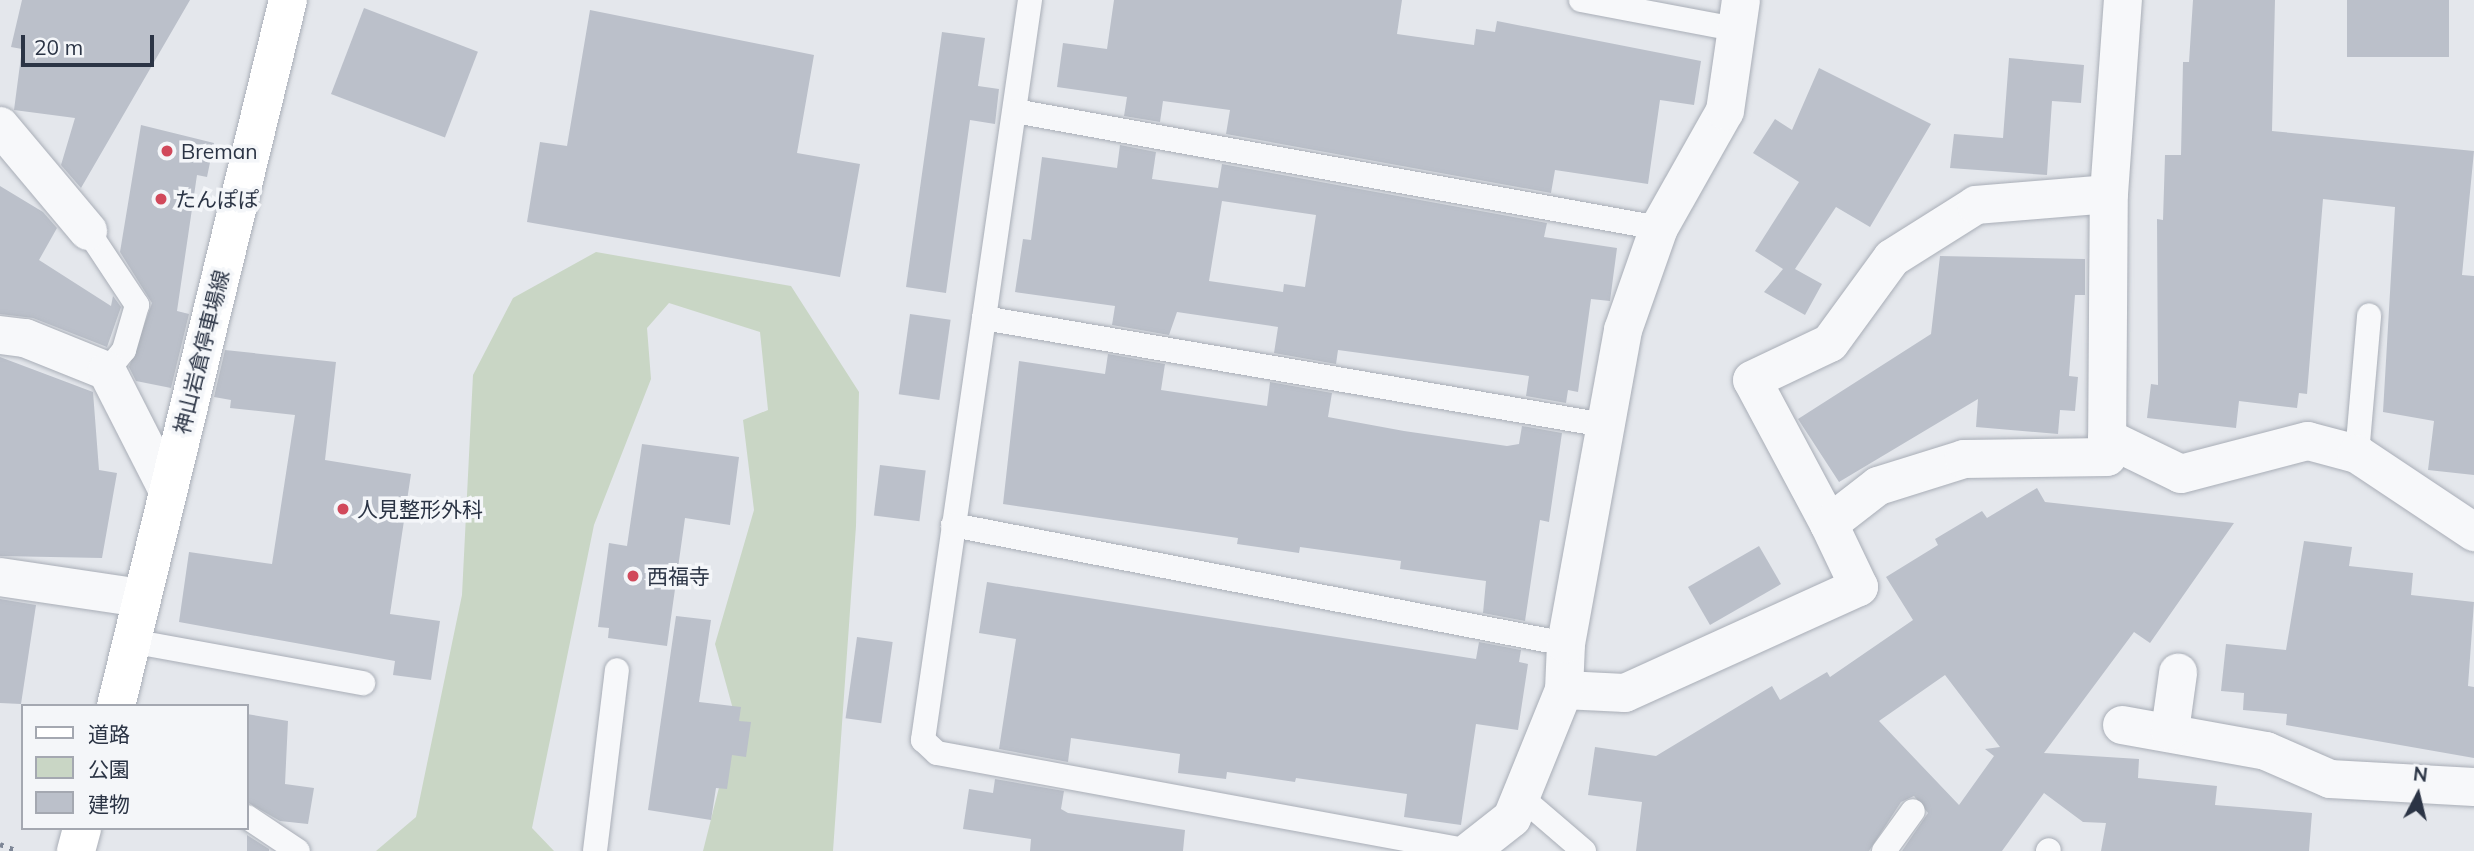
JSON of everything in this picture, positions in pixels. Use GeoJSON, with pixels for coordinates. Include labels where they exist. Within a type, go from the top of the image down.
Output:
{"type":"FeatureCollection","features":[{"type":"Feature","properties":{"kind":"main road","name":"神山岩倉停車場線"},"geometry":{"type":"LineString","coordinates":[[116,704],[166,489],[289,0]]}},
{"type":"Feature","properties":{"kind":"main road"},"geometry":{"type":"LineString","coordinates":[[76,851],[81,830]]}},
{"type":"Feature","properties":{"kind":"street"},"geometry":{"type":"LineString","coordinates":[[1829,524],[1878,486],[1964,459],[2107,457],[2109,194],[2123,0]]}},
{"type":"Feature","properties":{"kind":"street"},"geometry":{"type":"LineString","coordinates":[[1470,851],[1512,818],[1564,690],[1566,645],[1610,426],[1623,330],[1660,228],[1725,111],[1738,15]]}},
{"type":"Feature","properties":{"kind":"street"},"geometry":{"type":"LineString","coordinates":[[0,126],[88,231]]}},
{"type":"Feature","properties":{"kind":"street"},"geometry":{"type":"LineString","coordinates":[[1564,690],[1625,693],[1859,587],[1829,524],[1752,380],[1830,343],[1892,258],[1976,205],[2109,194]]}},
{"type":"Feature","properties":{"kind":"street"},"geometry":{"type":"LineString","coordinates":[[0,334],[25,338],[107,371],[166,489]]}},
{"type":"Feature","properties":{"kind":"street"},"geometry":{"type":"LineString","coordinates":[[2107,438],[2181,474],[2308,441],[2357,454],[2474,532]]}},
{"type":"Feature","properties":{"kind":"street"},"geometry":{"type":"LineString","coordinates":[[0,577],[140,597]]}},
{"type":"Feature","properties":{"kind":"street"},"geometry":{"type":"LineString","coordinates":[[2170,731],[2178,673]]}},
{"type":"Feature","properties":{"kind":"street"},"geometry":{"type":"LineString","coordinates":[[2122,725],[2170,731],[2266,751],[2330,779],[2474,787]]}},
{"type":"Feature","properties":{"kind":"lane"},"geometry":{"type":"LineString","coordinates":[[1030,0],[923,740],[937,753],[1470,851]]}},
{"type":"Feature","properties":{"kind":"lane"},"geometry":{"type":"LineString","coordinates":[[1581,0],[1738,15]]}},
{"type":"Feature","properties":{"kind":"lane"},"geometry":{"type":"LineString","coordinates":[[1015,111],[1660,228]]}},
{"type":"Feature","properties":{"kind":"lane"},"geometry":{"type":"LineString","coordinates":[[88,231],[137,305],[124,350],[107,371]]}},
{"type":"Feature","properties":{"kind":"lane"},"geometry":{"type":"LineString","coordinates":[[2357,454],[2369,316]]}},
{"type":"Feature","properties":{"kind":"lane"},"geometry":{"type":"LineString","coordinates":[[984,318],[1610,426]]}},
{"type":"Feature","properties":{"kind":"lane"},"geometry":{"type":"LineString","coordinates":[[953,525],[1566,645]]}},
{"type":"Feature","properties":{"kind":"lane"},"geometry":{"type":"LineString","coordinates":[[131,641],[363,683]]}},
{"type":"Feature","properties":{"kind":"lane"},"geometry":{"type":"LineString","coordinates":[[595,851],[617,670]]}},
{"type":"Feature","properties":{"kind":"lane"},"geometry":{"type":"LineString","coordinates":[[1521,797],[1584,851]]}},
{"type":"Feature","properties":{"kind":"lane"},"geometry":{"type":"LineString","coordinates":[[1884,851],[1913,811]]}},
{"type":"Feature","properties":{"kind":"lane"},"geometry":{"type":"LineString","coordinates":[[248,818],[298,851]]}},
{"type":"Feature","properties":{"kind":"green space"},"geometry":{"type":"Polygon","coordinates":[[[596,252],[791,286],[859,392],[856,526],[833,851],[703,851],[736,720],[715,644],[754,510],[743,420],[768,410],[760,332],[669,303],[647,328],[651,379],[594,525],[532,828],[554,851],[376,851],[416,817],[462,595],[473,375],[513,298],[596,252]]]}},
{"type":"Feature","properties":{"kind":"building"},"geometry":{"type":"Polygon","coordinates":[[[22,0],[190,0],[81,188],[61,165],[75,118],[14,110],[22,49],[11,47],[22,0]]]}},
{"type":"Feature","properties":{"kind":"building"},"geometry":{"type":"Polygon","coordinates":[[[1114,0],[1402,0],[1397,34],[1474,45],[1476,29],[1495,32],[1497,21],[1701,61],[1694,105],[1660,100],[1648,184],[1555,170],[1551,193],[1226,134],[1230,110],[1163,101],[1160,122],[1124,116],[1127,97],[1057,87],[1063,43],[1107,49],[1114,0]]]}},
{"type":"Feature","properties":{"kind":"building"},"geometry":{"type":"Polygon","coordinates":[[[2193,0],[2275,0],[2272,131],[2474,151],[2462,275],[2474,276],[2474,475],[2428,470],[2434,421],[2383,412],[2395,207],[2323,199],[2307,394],[2299,393],[2297,408],[2239,401],[2236,428],[2147,418],[2151,384],[2158,385],[2157,219],[2163,220],[2165,155],[2181,155],[2183,62],[2189,62],[2193,0]]]}},
{"type":"Feature","properties":{"kind":"building"},"geometry":{"type":"Polygon","coordinates":[[[2347,0],[2449,0],[2449,57],[2347,57],[2347,0]]]}},
{"type":"Feature","properties":{"kind":"building"},"geometry":{"type":"Polygon","coordinates":[[[364,8],[478,52],[445,138],[331,94],[364,8]]]}},
{"type":"Feature","properties":{"kind":"building"},"geometry":{"type":"Polygon","coordinates":[[[590,10],[814,55],[797,153],[860,164],[840,277],[527,222],[540,142],[567,146],[590,10]]]}},
{"type":"Feature","properties":{"kind":"building"},"geometry":{"type":"Polygon","coordinates":[[[942,32],[985,38],[978,86],[999,89],[995,124],[970,120],[946,293],[906,287],[942,32]]]}},
{"type":"Feature","properties":{"kind":"building"},"geometry":{"type":"Polygon","coordinates":[[[2009,58],[2084,65],[2081,103],[2052,101],[2047,175],[1950,168],[1954,134],[2003,138],[2009,58]]]}},
{"type":"Feature","properties":{"kind":"building"},"geometry":{"type":"Polygon","coordinates":[[[1819,68],[1931,124],[1870,227],[1836,207],[1795,269],[1822,284],[1805,315],[1764,292],[1783,269],[1755,251],[1799,182],[1753,153],[1775,119],[1792,130],[1819,68]]]}},
{"type":"Feature","properties":{"kind":"building"},"geometry":{"type":"Polygon","coordinates":[[[141,125],[214,143],[207,177],[197,175],[177,311],[189,314],[171,388],[136,381],[129,367],[152,303],[120,252],[141,125]]]}},
{"type":"Feature","properties":{"kind":"building"},"geometry":{"type":"Polygon","coordinates":[[[1120,145],[1156,152],[1152,179],[1218,188],[1222,164],[1547,223],[1544,237],[1617,248],[1610,301],[1591,299],[1578,392],[1568,390],[1566,403],[1526,396],[1529,376],[1338,350],[1336,364],[1274,353],[1278,327],[1177,312],[1169,335],[1112,325],[1115,306],[1015,292],[1023,239],[1031,240],[1042,157],[1117,168],[1120,145]],[[1222,201],[1209,281],[1283,292],[1284,284],[1305,287],[1316,215],[1222,201]]]}},
{"type":"Feature","properties":{"kind":"building"},"geometry":{"type":"Polygon","coordinates":[[[0,186],[43,212],[57,228],[39,260],[111,306],[113,296],[121,307],[107,347],[33,318],[0,314],[0,186]]]}},
{"type":"Feature","properties":{"kind":"building"},"geometry":{"type":"Polygon","coordinates":[[[1940,256],[2085,259],[2085,295],[2075,295],[2069,376],[2078,377],[2075,411],[2060,410],[2058,434],[1976,427],[1978,399],[1839,482],[1798,419],[1931,334],[1940,256]]]}},
{"type":"Feature","properties":{"kind":"building"},"geometry":{"type":"Polygon","coordinates":[[[910,314],[951,320],[939,400],[899,394],[910,314]]]}},
{"type":"Feature","properties":{"kind":"building"},"geometry":{"type":"Polygon","coordinates":[[[225,350],[336,362],[325,460],[411,474],[390,614],[440,621],[431,680],[393,675],[395,661],[179,622],[189,552],[272,564],[295,415],[230,408],[231,400],[214,397],[225,350]]]}},
{"type":"Feature","properties":{"kind":"building"},"geometry":{"type":"Polygon","coordinates":[[[1108,354],[1165,364],[1161,390],[1267,406],[1270,382],[1332,393],[1328,417],[1404,431],[1507,446],[1519,444],[1522,426],[1562,433],[1549,522],[1540,520],[1525,621],[1483,613],[1486,581],[1400,569],[1401,561],[1300,547],[1299,553],[1237,544],[1238,538],[1003,504],[1019,361],[1105,374],[1108,354]]]}},
{"type":"Feature","properties":{"kind":"building"},"geometry":{"type":"Polygon","coordinates":[[[0,357],[93,392],[99,470],[117,473],[102,558],[0,556],[0,357]]]}},
{"type":"Feature","properties":{"kind":"building"},"geometry":{"type":"Polygon","coordinates":[[[642,444],[739,457],[730,525],[685,518],[667,646],[608,638],[609,628],[598,627],[609,543],[627,546],[642,444]]]}},
{"type":"Feature","properties":{"kind":"building"},"geometry":{"type":"Polygon","coordinates":[[[880,465],[926,471],[919,521],[874,516],[880,465]]]}},
{"type":"Feature","properties":{"kind":"building"},"geometry":{"type":"Polygon","coordinates":[[[2037,488],[2045,502],[2234,523],[2150,643],[2134,632],[2044,753],[2139,759],[2138,778],[2217,786],[2215,805],[2312,813],[2309,851],[2101,851],[2106,823],[2083,822],[2044,793],[2002,851],[1902,851],[1928,813],[1914,796],[1901,802],[1869,851],[1636,851],[1642,802],[1588,795],[1595,747],[1656,756],[1772,686],[1780,700],[1827,672],[1830,677],[1913,620],[1886,577],[1938,545],[1935,539],[1982,511],[1987,518],[2037,488]],[[1945,675],[1879,721],[1959,805],[1994,756],[1985,749],[2000,747],[1945,675]]]}},
{"type":"Feature","properties":{"kind":"building"},"geometry":{"type":"Polygon","coordinates":[[[2304,541],[2352,547],[2349,566],[2413,573],[2411,595],[2474,602],[2468,686],[2474,687],[2474,758],[2286,725],[2287,714],[2243,710],[2244,693],[2221,691],[2226,644],[2286,650],[2304,541]]]}},
{"type":"Feature","properties":{"kind":"building"},"geometry":{"type":"Polygon","coordinates":[[[1759,546],[1781,584],[1710,625],[1688,587],[1759,546]]]}},
{"type":"Feature","properties":{"kind":"building"},"geometry":{"type":"Polygon","coordinates":[[[987,582],[1476,659],[1479,642],[1521,650],[1519,662],[1528,664],[1518,730],[1476,724],[1461,825],[1404,817],[1407,794],[1296,778],[1295,782],[1227,772],[1226,779],[1178,773],[1180,754],[1071,738],[1068,762],[999,749],[1016,639],[979,633],[987,582]]]}},
{"type":"Feature","properties":{"kind":"building"},"geometry":{"type":"Polygon","coordinates":[[[0,599],[36,605],[21,704],[0,703],[0,599]]]}},
{"type":"Feature","properties":{"kind":"building"},"geometry":{"type":"Polygon","coordinates":[[[676,616],[711,620],[699,702],[741,707],[739,721],[751,722],[746,757],[732,755],[727,789],[716,788],[711,820],[648,810],[676,616]]]}},
{"type":"Feature","properties":{"kind":"building"},"geometry":{"type":"Polygon","coordinates":[[[857,637],[893,642],[881,723],[846,718],[857,637]]]}},
{"type":"Feature","properties":{"kind":"building"},"geometry":{"type":"Polygon","coordinates":[[[248,714],[288,721],[285,784],[314,788],[308,824],[280,821],[248,803],[248,714]]]}},
{"type":"Feature","properties":{"kind":"building"},"geometry":{"type":"Polygon","coordinates":[[[995,779],[1064,791],[1061,809],[1068,813],[1185,830],[1183,851],[1030,851],[1031,839],[963,829],[969,789],[993,793],[995,779]]]}},
{"type":"Feature","properties":{"kind":"building"},"geometry":{"type":"Polygon","coordinates":[[[247,835],[269,849],[269,851],[247,851],[247,835]]]}},
{"type":"Feature","properties":{"kind":"railway"},"geometry":{"type":"LineString","coordinates":[[0,844],[18,851]]}},
{"type":"Feature","properties":{"kind":"place","name":"Breman"},"geometry":{"type":"Point","coordinates":[167,151]}},
{"type":"Feature","properties":{"kind":"place","name":"たんぽぽ"},"geometry":{"type":"Point","coordinates":[161,199]}},
{"type":"Feature","properties":{"kind":"place","name":"人見整形外科"},"geometry":{"type":"Point","coordinates":[343,509]}},
{"type":"Feature","properties":{"kind":"place","name":"西福寺"},"geometry":{"type":"Point","coordinates":[633,576]}}]}
